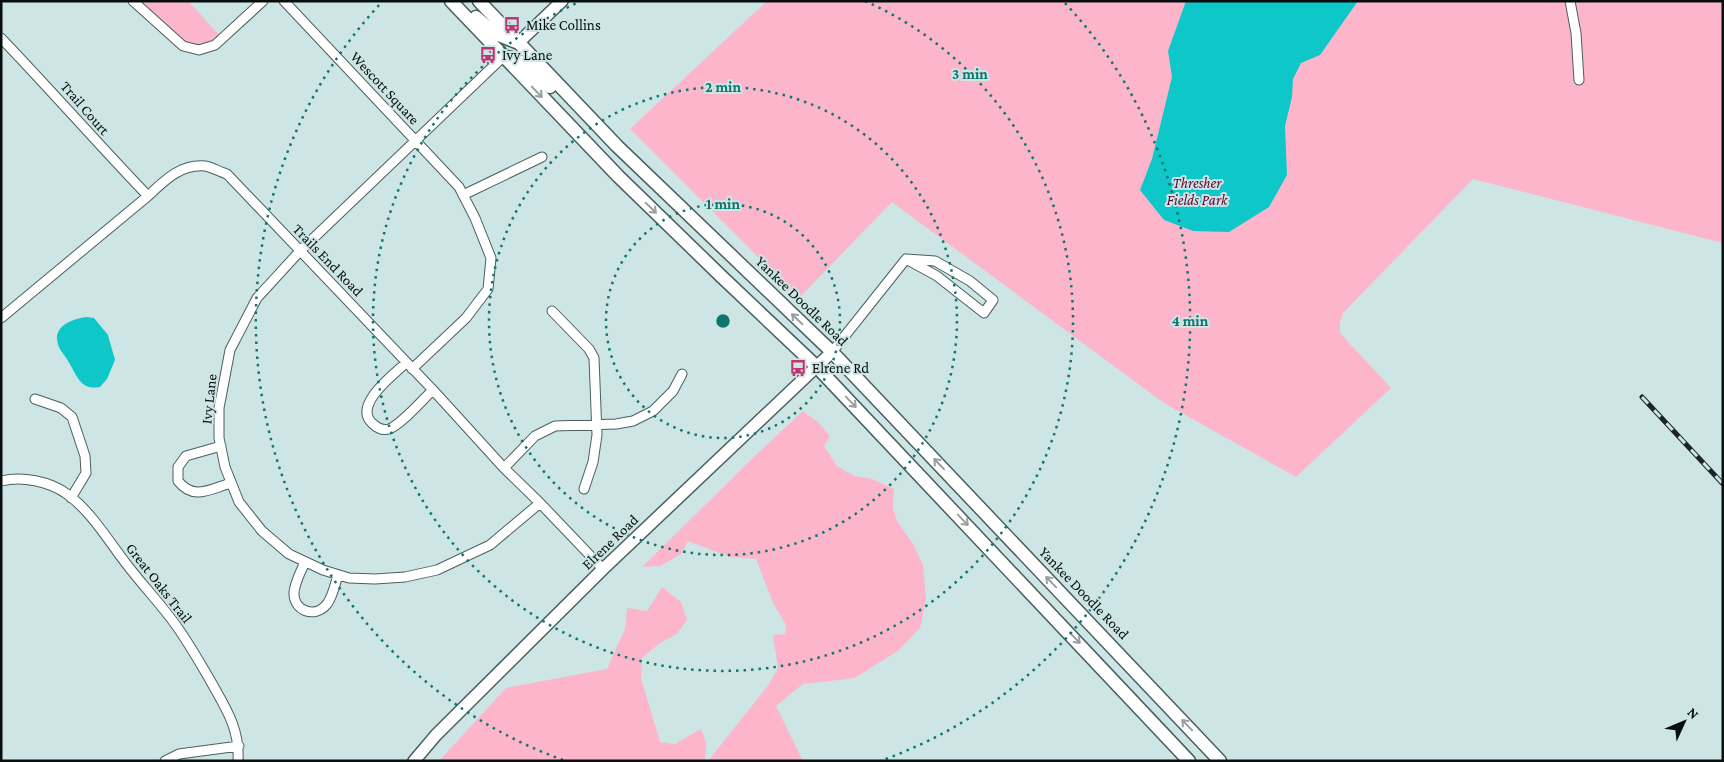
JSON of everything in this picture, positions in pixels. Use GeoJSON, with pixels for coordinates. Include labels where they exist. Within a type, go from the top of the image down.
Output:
{"type":"FeatureCollection","features":[{"type":"Feature","properties":{"kind":"main road"},"geometry":{"type":"LineString","coordinates":[[451,1],[625,182],[817,367],[1189,761]]}},
{"type":"Feature","properties":{"kind":"main road"},"geometry":{"type":"LineString","coordinates":[[461,1],[494,33],[518,43]]}},
{"type":"Feature","properties":{"kind":"main road","name":"Yankee Doodle Road"},"geometry":{"type":"LineString","coordinates":[[479,1],[617,146],[832,352],[1220,761]]}},
{"type":"Feature","properties":{"kind":"main road"},"geometry":{"type":"LineString","coordinates":[[503,57],[513,58],[522,63],[546,83],[582,119],[617,146]]}},
{"type":"Feature","properties":{"kind":"main road"},"geometry":{"type":"LineString","coordinates":[[1149,718],[1157,716],[1198,761]]}},
{"type":"Feature","properties":{"kind":"street"},"geometry":{"type":"LineString","coordinates":[[133,1],[183,46],[199,50],[215,45],[263,1]]}},
{"type":"Feature","properties":{"kind":"street","name":"Wescott Square"},"geometry":{"type":"LineString","coordinates":[[284,1],[459,187],[475,218],[491,258],[488,288],[466,318],[371,398],[366,407],[369,420],[378,429],[388,430],[396,425],[432,390]]}},
{"type":"Feature","properties":{"kind":"street"},"geometry":{"type":"LineString","coordinates":[[518,43],[562,1]]}},
{"type":"Feature","properties":{"kind":"street"},"geometry":{"type":"LineString","coordinates":[[1570,1],[1576,33],[1579,80]]}},
{"type":"Feature","properties":{"kind":"street","name":"Trail Court"},"geometry":{"type":"LineString","coordinates":[[1,38],[48,86],[96,142],[148,196]]}},
{"type":"Feature","properties":{"kind":"street","name":"Ivy Lane"},"geometry":{"type":"LineString","coordinates":[[503,57],[300,251],[257,298],[230,350],[219,408],[221,446],[225,467],[239,502],[262,531],[288,554],[323,570],[349,578],[405,577],[437,570],[490,545],[540,502]]}},
{"type":"Feature","properties":{"kind":"street"},"geometry":{"type":"LineString","coordinates":[[463,195],[542,157]]}},
{"type":"Feature","properties":{"kind":"street","name":"Trails End Road"},"geometry":{"type":"LineString","coordinates":[[1,318],[148,196],[166,178],[185,168],[206,166],[227,174],[504,468],[540,502],[603,569]]}},
{"type":"Feature","properties":{"kind":"street"},"geometry":{"type":"LineString","coordinates":[[832,352],[906,259]]}},
{"type":"Feature","properties":{"kind":"street"},"geometry":{"type":"LineString","coordinates":[[906,259],[935,261],[970,281],[993,300],[984,314],[937,276],[906,259]]}},
{"type":"Feature","properties":{"kind":"street"},"geometry":{"type":"LineString","coordinates":[[552,311],[588,349],[594,358],[598,436],[593,462],[584,489]]}},
{"type":"Feature","properties":{"kind":"street","name":"Elrene Road"},"geometry":{"type":"LineString","coordinates":[[414,761],[436,735],[603,569],[832,352]]}},
{"type":"Feature","properties":{"kind":"street"},"geometry":{"type":"LineString","coordinates":[[504,468],[535,436],[555,426],[616,424],[633,421],[653,411],[673,391],[682,374]]}},
{"type":"Feature","properties":{"kind":"street"},"geometry":{"type":"LineString","coordinates":[[35,399],[61,408],[72,417],[85,456],[86,473],[71,498]]}},
{"type":"Feature","properties":{"kind":"street"},"geometry":{"type":"LineString","coordinates":[[221,446],[186,456],[178,467],[178,481],[185,489],[195,493],[232,483]]}},
{"type":"Feature","properties":{"kind":"street","name":"Great Oaks Trail"},"geometry":{"type":"LineString","coordinates":[[1,481],[28,480],[48,485],[66,493],[85,511],[169,616],[190,646],[230,716],[239,746],[238,761]]}},
{"type":"Feature","properties":{"kind":"street"},"geometry":{"type":"LineString","coordinates":[[305,562],[294,592],[296,603],[303,610],[312,613],[320,610],[327,604],[338,575]]}},
{"type":"Feature","properties":{"kind":"street"},"geometry":{"type":"LineString","coordinates":[[165,761],[179,754],[239,746]]}},
{"type":"Feature","properties":{"kind":"green space"},"geometry":{"type":"Polygon","coordinates":[[[133,1],[188,1],[222,38],[215,45],[183,46],[133,1]]]}},
{"type":"Feature","properties":{"kind":"green space","name":"Thresher Fields Park"},"geometry":{"type":"Polygon","coordinates":[[[767,1],[1723,1],[1723,243],[1473,179],[1343,313],[1340,333],[1391,388],[1296,477],[1164,403],[892,202],[799,298],[630,129],[767,1]]]}},
{"type":"Feature","properties":{"kind":"green space"},"geometry":{"type":"Polygon","coordinates":[[[803,411],[819,423],[830,436],[824,446],[837,466],[854,476],[872,479],[894,489],[893,508],[897,521],[913,544],[923,565],[926,599],[920,628],[899,650],[855,678],[803,684],[776,706],[803,761],[708,761],[767,687],[778,668],[773,635],[785,634],[786,625],[773,603],[756,559],[730,557],[688,541],[681,554],[660,566],[642,567],[803,411]]]}},
{"type":"Feature","properties":{"kind":"green space"},"geometry":{"type":"Polygon","coordinates":[[[662,587],[681,602],[687,620],[677,634],[660,643],[642,658],[641,678],[660,742],[675,744],[701,729],[706,742],[705,761],[439,761],[506,688],[607,669],[625,629],[627,608],[647,611],[662,587]]]}},
{"type":"Feature","properties":{"kind":"water"},"geometry":{"type":"Polygon","coordinates":[[[1186,1],[1358,1],[1320,55],[1301,63],[1293,79],[1292,97],[1285,126],[1287,175],[1269,207],[1229,232],[1193,231],[1164,220],[1140,190],[1152,159],[1172,77],[1168,51],[1186,1]]]}},
{"type":"Feature","properties":{"kind":"water"},"geometry":{"type":"Polygon","coordinates":[[[86,317],[94,318],[108,335],[115,360],[107,379],[100,387],[88,387],[80,381],[58,344],[58,332],[65,324],[86,317]]]}},
{"type":"Feature","properties":{"kind":"railway"},"geometry":{"type":"LineString","coordinates":[[1642,397],[1723,484]]}},
{"type":"Feature","properties":{"kind":"place","name":"Mike Collins"},"geometry":{"type":"Point","coordinates":[512,25]}},
{"type":"Feature","properties":{"kind":"place","name":"Ivy Lane"},"geometry":{"type":"Point","coordinates":[488,55]}},
{"type":"Feature","properties":{"kind":"place","name":"Elrene Rd"},"geometry":{"type":"Point","coordinates":[798,368]}}]}
